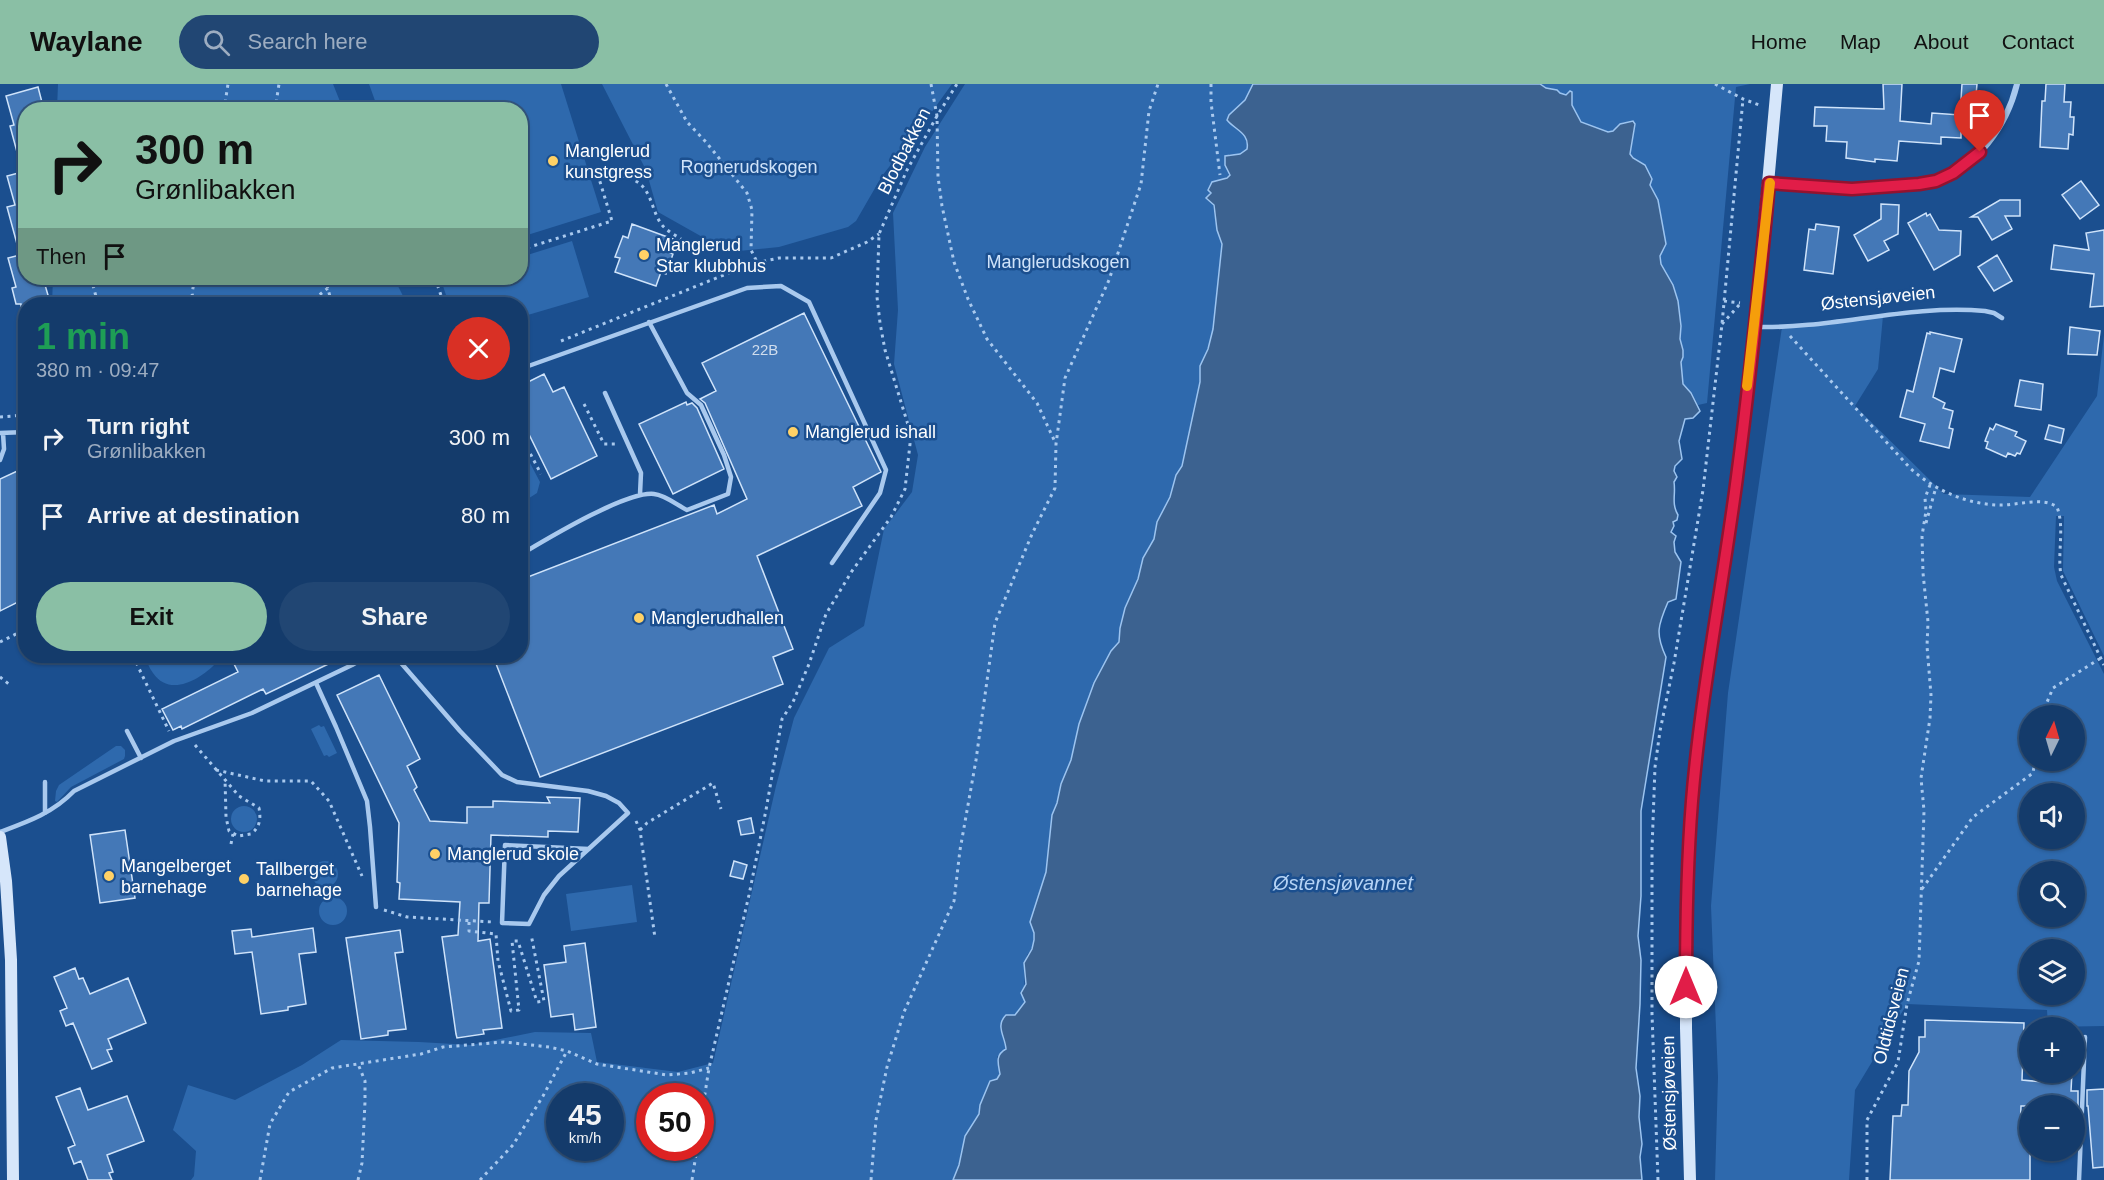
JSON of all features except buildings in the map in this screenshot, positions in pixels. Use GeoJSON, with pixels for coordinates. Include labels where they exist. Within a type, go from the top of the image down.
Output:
{"type":"FeatureCollection","features":[{"type":"Feature","properties":{"kind":"main road","name":"Østensjøveien"},"geometry":{"type":"LineString","coordinates":[[1690,1180],[1686,1071],[1686,937],[1692,799],[1706,677],[1737,477],[1755,327],[1777,84]]}},
{"type":"Feature","properties":{"kind":"main road"},"geometry":{"type":"LineString","coordinates":[[0,837],[6,881],[11,960],[13,1180]]}},
{"type":"Feature","properties":{"kind":"street"},"geometry":{"type":"LineString","coordinates":[[1769,183],[1852,189],[1936,181],[1969,162],[1991,141],[2007,116],[2017,84]]}},
{"type":"Feature","properties":{"kind":"lane"},"geometry":{"type":"LineString","coordinates":[[528,366],[747,288],[781,286],[809,302],[886,470],[880,493],[832,563]]}},
{"type":"Feature","properties":{"kind":"lane","name":"Østensjøveien"},"geometry":{"type":"LineString","coordinates":[[1755,327],[1782,327],[1925,310],[1985,311],[2002,318]]}},
{"type":"Feature","properties":{"kind":"lane"},"geometry":{"type":"LineString","coordinates":[[528,550],[587,517],[640,494],[655,494],[687,510],[728,494],[731,477],[724,455],[701,405],[687,393],[649,322]]}},
{"type":"Feature","properties":{"kind":"lane"},"geometry":{"type":"LineString","coordinates":[[605,393],[641,473],[640,494]]}},
{"type":"Feature","properties":{"kind":"lane"},"geometry":{"type":"LineString","coordinates":[[0,460],[4,449],[2,433],[18,432]]}},
{"type":"Feature","properties":{"kind":"lane"},"geometry":{"type":"LineString","coordinates":[[0,832],[28,822],[61,805],[74,792],[174,741],[252,713],[355,663]]}},
{"type":"Feature","properties":{"kind":"lane"},"geometry":{"type":"LineString","coordinates":[[401,663],[502,775],[517,783],[588,791],[606,796],[619,803],[628,813],[589,849],[559,876],[544,895],[529,924],[502,923],[505,845],[589,849]]}},
{"type":"Feature","properties":{"kind":"lane"},"geometry":{"type":"LineString","coordinates":[[316,683],[366,801],[376,907]]}},
{"type":"Feature","properties":{"kind":"lane"},"geometry":{"type":"LineString","coordinates":[[127,731],[141,758]]}},
{"type":"Feature","properties":{"kind":"lane"},"geometry":{"type":"LineString","coordinates":[[45,782],[45,813]]}},
{"type":"Feature","properties":{"kind":"lane"},"geometry":{"type":"LineString","coordinates":[[2079,1180],[2083,1083]]}},
{"type":"Feature","properties":{"kind":"path"},"geometry":{"type":"LineString","coordinates":[[225,102],[228,84]]}},
{"type":"Feature","properties":{"kind":"path"},"geometry":{"type":"LineString","coordinates":[[276,102],[279,84]]}},
{"type":"Feature","properties":{"kind":"path"},"geometry":{"type":"LineString","coordinates":[[666,84],[687,122],[747,193],[752,210],[751,250],[757,262]]}},
{"type":"Feature","properties":{"kind":"path"},"geometry":{"type":"LineString","coordinates":[[932,84],[937,116],[938,177],[954,262],[987,339],[1037,403],[1056,444]]}},
{"type":"Feature","properties":{"kind":"path","name":"Blodbakken"},"geometry":{"type":"LineString","coordinates":[[879,234],[908,170],[957,84]]}},
{"type":"Feature","properties":{"kind":"path"},"geometry":{"type":"LineString","coordinates":[[872,1180],[876,1120],[887,1067],[904,1012],[954,902],[995,623],[1032,534],[1055,488],[1056,444],[1065,378],[1109,280],[1142,184],[1149,111],[1158,84]]}},
{"type":"Feature","properties":{"kind":"path"},"geometry":{"type":"LineString","coordinates":[[1211,84],[1220,175]]}},
{"type":"Feature","properties":{"kind":"path"},"geometry":{"type":"LineString","coordinates":[[1658,1180],[1652,1014],[1653,798],[1660,731],[1697,533],[1722,324],[1743,99],[1715,84]]}},
{"type":"Feature","properties":{"kind":"path"},"geometry":{"type":"LineString","coordinates":[[528,247],[612,221],[597,172],[625,177],[637,182],[648,195],[660,223],[666,230],[681,239]]}},
{"type":"Feature","properties":{"kind":"path"},"geometry":{"type":"LineString","coordinates":[[552,344],[757,262],[779,258],[831,258],[879,234]]}},
{"type":"Feature","properties":{"kind":"path"},"geometry":{"type":"LineString","coordinates":[[707,1083],[749,895],[782,719],[793,702],[809,664],[826,614],[852,571],[891,517],[902,498],[907,475],[909,428],[882,336],[878,309],[879,234]]}},
{"type":"Feature","properties":{"kind":"path"},"geometry":{"type":"LineString","coordinates":[[327,285],[330,297]]}},
{"type":"Feature","properties":{"kind":"path"},"geometry":{"type":"LineString","coordinates":[[317,297],[328,288]]}},
{"type":"Feature","properties":{"kind":"path"},"geometry":{"type":"LineString","coordinates":[[1722,324],[1742,303],[1724,301]]}},
{"type":"Feature","properties":{"kind":"path"},"geometry":{"type":"LineString","coordinates":[[1782,327],[1910,468],[1930,484],[1976,502],[1996,505],[2047,502],[2057,507],[2060,517],[2061,575],[2104,665]]}},
{"type":"Feature","properties":{"kind":"path"},"geometry":{"type":"LineString","coordinates":[[584,404],[604,444],[628,444]]}},
{"type":"Feature","properties":{"kind":"path"},"geometry":{"type":"LineString","coordinates":[[0,417],[18,416]]}},
{"type":"Feature","properties":{"kind":"path"},"geometry":{"type":"LineString","coordinates":[[528,450],[540,474]]}},
{"type":"Feature","properties":{"kind":"path","name":"Oldtidsveien"},"geometry":{"type":"LineString","coordinates":[[1867,1180],[1867,1120],[1898,1062],[1907,1004],[1919,961],[1924,811],[1921,778],[1931,695],[1927,646],[1928,615],[1923,566],[1925,498],[1930,484]]}},
{"type":"Feature","properties":{"kind":"path"},"geometry":{"type":"LineString","coordinates":[[1924,527],[1936,487]]}},
{"type":"Feature","properties":{"kind":"path"},"geometry":{"type":"LineString","coordinates":[[0,642],[18,633]]}},
{"type":"Feature","properties":{"kind":"path"},"geometry":{"type":"LineString","coordinates":[[2045,705],[2053,688],[2100,658]]}},
{"type":"Feature","properties":{"kind":"path"},"geometry":{"type":"LineString","coordinates":[[136,663],[174,741]]}},
{"type":"Feature","properties":{"kind":"path"},"geometry":{"type":"LineString","coordinates":[[0,677],[10,685]]}},
{"type":"Feature","properties":{"kind":"path"},"geometry":{"type":"LineString","coordinates":[[188,737],[225,779],[239,796],[259,808],[261,816],[256,831],[251,834],[245,836],[233,834],[227,826],[225,779]]}},
{"type":"Feature","properties":{"kind":"path"},"geometry":{"type":"LineString","coordinates":[[216,770],[265,781],[311,781],[329,801],[376,907],[407,917],[502,923]]}},
{"type":"Feature","properties":{"kind":"path"},"geometry":{"type":"LineString","coordinates":[[1921,890],[1973,817],[2033,771]]}},
{"type":"Feature","properties":{"kind":"path"},"geometry":{"type":"LineString","coordinates":[[640,830],[647,823],[713,783],[721,809]]}},
{"type":"Feature","properties":{"kind":"path"},"geometry":{"type":"LineString","coordinates":[[628,813],[640,830],[654,938]]}},
{"type":"Feature","properties":{"kind":"path"},"geometry":{"type":"LineString","coordinates":[[231,844],[233,834]]}},
{"type":"Feature","properties":{"kind":"path"},"geometry":{"type":"LineString","coordinates":[[470,922],[469,931],[496,934],[498,961],[511,1011],[519,1010],[512,941],[518,941],[537,1002],[544,1001],[529,924]]}},
{"type":"Feature","properties":{"kind":"path"},"geometry":{"type":"LineString","coordinates":[[260,1180],[270,1124],[289,1092],[332,1068],[421,1054],[443,1047],[504,1042],[567,1051],[597,1064],[667,1075],[690,1073],[709,1068]]}},
{"type":"Feature","properties":{"kind":"path"},"geometry":{"type":"LineString","coordinates":[[480,1180],[513,1145],[567,1051]]}},
{"type":"Feature","properties":{"kind":"path"},"geometry":{"type":"LineString","coordinates":[[358,1064],[365,1081],[362,1163],[358,1180]]}},
{"type":"Feature","properties":{"kind":"path"},"geometry":{"type":"LineString","coordinates":[[692,1180],[694,1161]]}},
{"type":"Feature","properties":{"kind":"green space"},"geometry":{"type":"Polygon","coordinates":[[[58,84],[333,84],[340,102],[57,102],[58,84]]]}},
{"type":"Feature","properties":{"kind":"green space","name":"Manglerud kunstgress"},"geometry":{"type":"Polygon","coordinates":[[[369,84],[561,84],[601,212],[528,235],[528,102],[375,102],[369,84]]]}},
{"type":"Feature","properties":{"kind":"green space","name":"Rognerudskogen"},"geometry":{"type":"Polygon","coordinates":[[[602,84],[952,84],[882,176],[856,221],[848,227],[779,247],[729,252],[658,212],[646,170],[602,84]]]}},
{"type":"Feature","properties":{"kind":"green space","name":"Manglerudskogen"},"geometry":{"type":"Polygon","coordinates":[[[965,84],[1253,84],[1245,100],[1228,116],[1227,120],[1244,135],[1247,149],[1240,154],[1229,154],[1229,174],[1212,183],[1208,190],[1211,193],[1217,230],[1222,244],[1213,329],[1208,349],[1200,366],[1200,382],[1182,466],[1176,475],[1170,497],[1157,522],[1154,539],[1143,558],[1138,579],[1125,608],[1119,642],[1111,651],[1094,683],[1079,724],[1071,760],[1052,815],[1046,872],[1030,922],[1034,933],[1032,949],[1027,955],[1024,971],[1025,1002],[1015,1015],[1007,1015],[1000,1028],[1006,1049],[997,1057],[1000,1074],[997,1079],[990,1081],[980,1105],[979,1114],[973,1122],[961,1151],[953,1180],[191,1180],[194,1176],[196,1151],[173,1130],[188,1085],[235,1100],[302,1065],[341,1040],[471,1045],[535,1032],[591,1033],[597,1062],[678,1072],[713,1063],[776,786],[794,718],[829,648],[864,626],[884,529],[912,492],[918,455],[894,364],[898,310],[893,213],[925,147],[965,84]]]}},
{"type":"Feature","properties":{"kind":"green space"},"geometry":{"type":"Polygon","coordinates":[[[1540,84],[1750,84],[1736,87],[1707,403],[1698,405],[1692,393],[1683,385],[1681,362],[1683,350],[1680,339],[1678,301],[1673,285],[1661,264],[1660,256],[1666,244],[1658,200],[1650,185],[1645,165],[1632,158],[1630,154],[1635,124],[1633,121],[1620,123],[1610,132],[1581,122],[1566,95],[1540,84]]]}},
{"type":"Feature","properties":{"kind":"green space"},"geometry":{"type":"Polygon","coordinates":[[[572,241],[589,297],[528,315],[528,297],[447,297],[443,285],[528,285],[528,255],[572,241]]]}},
{"type":"Feature","properties":{"kind":"green space"},"geometry":{"type":"Polygon","coordinates":[[[53,285],[398,285],[404,297],[52,297],[53,285]]]}},
{"type":"Feature","properties":{"kind":"green space"},"geometry":{"type":"Polygon","coordinates":[[[1883,316],[1878,369],[1855,406],[1944,494],[2030,497],[2097,396],[2104,335],[2104,656],[2063,571],[2064,516],[2056,516],[2054,567],[2057,581],[2104,674],[2104,1026],[2085,1026],[2085,1017],[2047,1017],[2047,1010],[1907,1004],[1855,1090],[1849,1180],[1715,1180],[1718,1077],[1711,906],[1728,693],[1782,327],[1883,316]]]}},
{"type":"Feature","properties":{"kind":"green space"},"geometry":{"type":"Polygon","coordinates":[[[528,459],[540,482],[537,493],[528,499],[528,459]]]}},
{"type":"Feature","properties":{"kind":"green space"},"geometry":{"type":"Polygon","coordinates":[[[147,663],[216,663],[194,680],[176,685],[160,680],[147,663]]]}},
{"type":"Feature","properties":{"kind":"green space"},"geometry":{"type":"Polygon","coordinates":[[[319,725],[324,726],[337,753],[329,757],[324,756],[311,729],[319,725]]]}},
{"type":"Feature","properties":{"kind":"green space"},"geometry":{"type":"Polygon","coordinates":[[[116,746],[121,746],[125,750],[124,759],[71,787],[57,802],[55,801],[59,785],[116,746]]]}},
{"type":"Feature","properties":{"kind":"green space"},"geometry":{"type":"Polygon","coordinates":[[[244,806],[253,810],[257,819],[253,828],[244,832],[235,828],[231,819],[235,810],[244,806]]]}},
{"type":"Feature","properties":{"kind":"green space"},"geometry":{"type":"Polygon","coordinates":[[[325,861],[334,865],[338,874],[334,883],[325,887],[316,883],[312,874],[316,865],[325,861]]]}},
{"type":"Feature","properties":{"kind":"green space"},"geometry":{"type":"Polygon","coordinates":[[[632,885],[637,922],[571,931],[566,894],[632,885]]]}},
{"type":"Feature","properties":{"kind":"green space"},"geometry":{"type":"Polygon","coordinates":[[[333,897],[343,901],[347,911],[343,921],[333,925],[323,921],[319,911],[323,901],[333,897]]]}},
{"type":"Feature","properties":{"kind":"water","name":"Østensjøvannet"},"geometry":{"type":"Polygon","coordinates":[[[1253,84],[1540,84],[1566,95],[1572,92],[1572,105],[1581,122],[1608,132],[1613,131],[1620,124],[1633,121],[1635,124],[1630,154],[1645,165],[1652,179],[1650,185],[1658,200],[1666,244],[1660,256],[1661,264],[1673,285],[1678,301],[1680,339],[1683,350],[1681,362],[1683,384],[1691,393],[1700,411],[1693,418],[1685,419],[1679,441],[1682,459],[1675,466],[1674,471],[1677,477],[1674,482],[1674,502],[1678,515],[1677,520],[1673,522],[1671,532],[1676,536],[1675,552],[1681,562],[1676,599],[1668,602],[1660,623],[1660,642],[1666,657],[1641,811],[1641,896],[1638,936],[1641,960],[1636,1068],[1640,1096],[1642,1180],[953,1180],[959,1165],[965,1136],[979,1114],[980,1105],[990,1081],[997,1079],[1000,1074],[999,1057],[1006,1049],[1001,1023],[1006,1015],[1015,1015],[1025,1002],[1021,993],[1026,984],[1024,963],[1034,940],[1030,922],[1046,872],[1052,815],[1071,760],[1079,724],[1094,683],[1111,651],[1119,642],[1125,608],[1138,579],[1143,558],[1154,539],[1157,522],[1170,497],[1176,475],[1182,466],[1200,382],[1200,366],[1208,349],[1213,329],[1222,244],[1217,230],[1214,205],[1206,198],[1211,193],[1208,190],[1212,182],[1230,175],[1225,165],[1225,156],[1240,154],[1247,149],[1244,135],[1227,120],[1229,115],[1245,100],[1253,84]]]}},
{"type":"Feature","properties":{"kind":"slow traffic"},"geometry":{"type":"LineString","coordinates":[[1747,386],[1770,183]]}},
{"type":"Feature","properties":{"kind":"place","name":"Manglerud kunstgress"},"geometry":{"type":"Point","coordinates":[553,161]}},
{"type":"Feature","properties":{"kind":"place","name":"Manglerud Star klubbhus"},"geometry":{"type":"Point","coordinates":[644,255]}},
{"type":"Feature","properties":{"kind":"place","name":"Manglerud ishall"},"geometry":{"type":"Point","coordinates":[793,432]}},
{"type":"Feature","properties":{"kind":"place","name":"Manglerudhallen"},"geometry":{"type":"Point","coordinates":[639,618]}},
{"type":"Feature","properties":{"kind":"place","name":"Manglerud skole"},"geometry":{"type":"Point","coordinates":[435,854]}},
{"type":"Feature","properties":{"kind":"place","name":"Mangelberget barnehage"},"geometry":{"type":"Point","coordinates":[109,876]}},
{"type":"Feature","properties":{"kind":"place","name":"Tallberget barnehage"},"geometry":{"type":"Point","coordinates":[244,879]}},
{"type":"Feature","properties":{"kind":"route"},"geometry":{"type":"LineString","coordinates":[[1686,987],[1688,859],[1692,799],[1705,689],[1737,477],[1769,183],[1852,189],[1919,184],[1936,181],[1953,173],[1980,152]]}}]}
